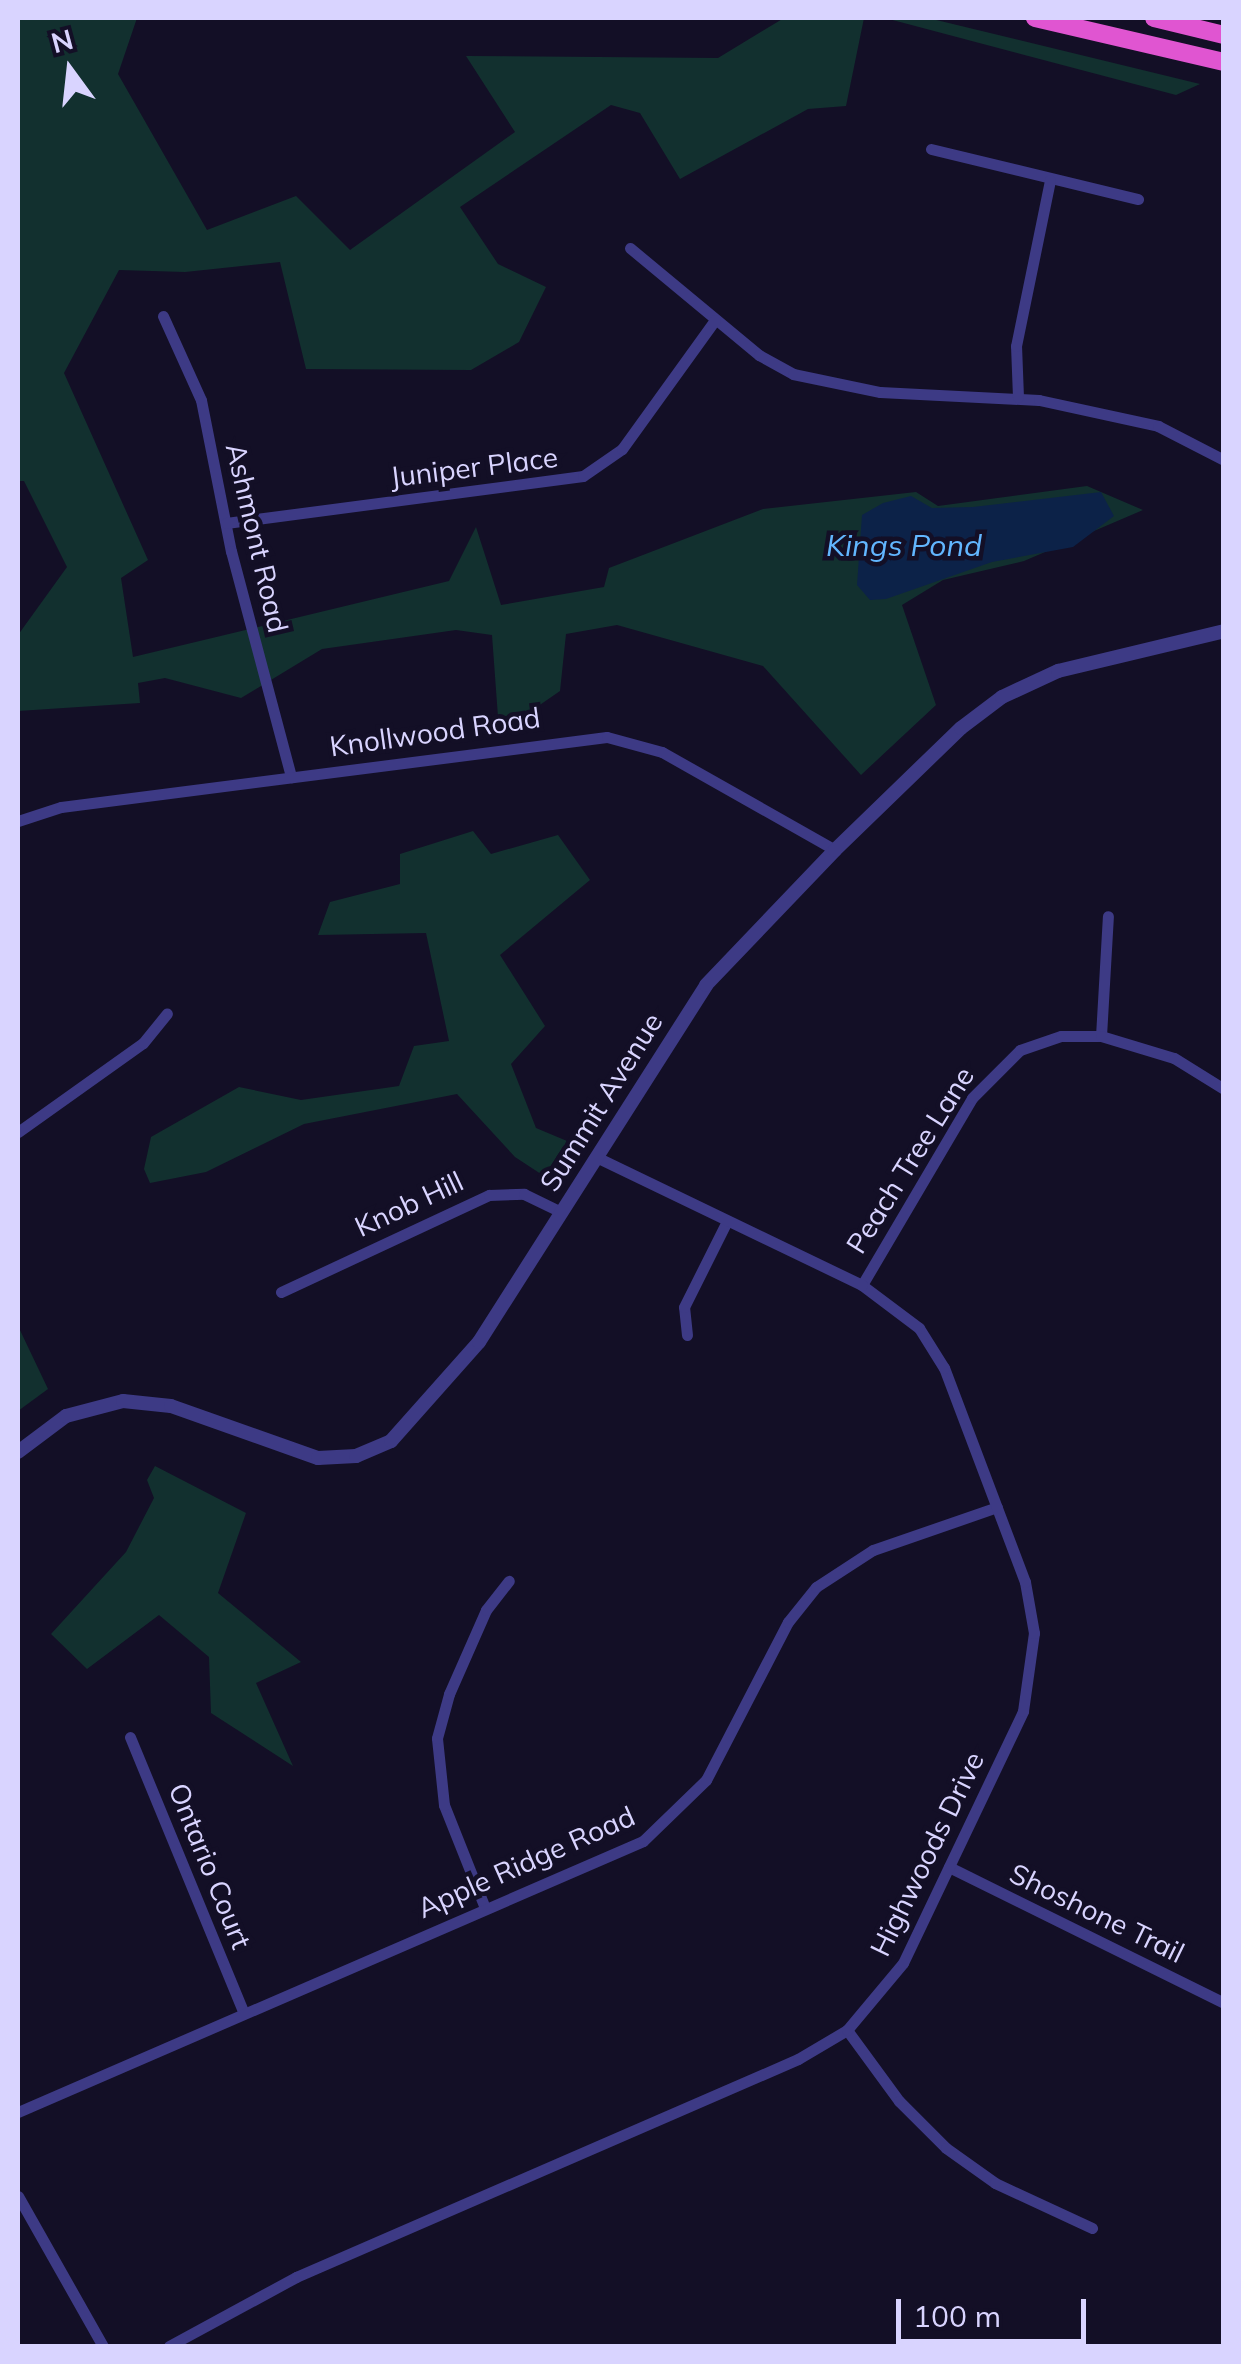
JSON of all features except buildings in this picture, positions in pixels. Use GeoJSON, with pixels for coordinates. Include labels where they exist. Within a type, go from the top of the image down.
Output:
{"type":"FeatureCollection","features":[{"type":"Feature","properties":{"kind":"highway"},"geometry":{"type":"LineString","coordinates":[[1035,18],[1224,64]]}},
{"type":"Feature","properties":{"kind":"highway"},"geometry":{"type":"LineString","coordinates":[[1154,18],[1224,31]]}},
{"type":"Feature","properties":{"kind":"highway"},"geometry":{"type":"LineString","coordinates":[[1164,18],[1224,31]]}},
{"type":"Feature","properties":{"kind":"street"},"geometry":{"type":"LineString","coordinates":[[931,150],[1138,198]]}},
{"type":"Feature","properties":{"kind":"street"},"geometry":{"type":"LineString","coordinates":[[1018,397],[1016,346],[1050,180]]}},
{"type":"Feature","properties":{"kind":"street"},"geometry":{"type":"LineString","coordinates":[[630,248],[774,365],[814,380],[880,392],[1018,397],[1158,426],[1224,460]]}},
{"type":"Feature","properties":{"kind":"street","name":"Ashmont Road"},"geometry":{"type":"LineString","coordinates":[[164,316],[201,400],[226,523],[292,777]]}},
{"type":"Feature","properties":{"kind":"street","name":"Juniper Place"},"geometry":{"type":"LineString","coordinates":[[226,523],[583,476],[622,450],[715,320]]}},
{"type":"Feature","properties":{"kind":"street","name":"Summit Avenue"},"geometry":{"type":"LineString","coordinates":[[18,1452],[66,1416],[123,1401],[171,1406],[318,1458],[374,1450],[406,1428],[470,1355],[706,985],[835,850],[961,728],[1002,697],[1058,671],[1224,631]]}},
{"type":"Feature","properties":{"kind":"street","name":"Knollwood Road"},"geometry":{"type":"LineString","coordinates":[[18,821],[61,808],[607,738],[662,752],[835,850]]}},
{"type":"Feature","properties":{"kind":"street"},"geometry":{"type":"LineString","coordinates":[[1101,1036],[1108,916]]}},
{"type":"Feature","properties":{"kind":"street"},"geometry":{"type":"LineString","coordinates":[[18,1132],[143,1044],[166,1013]]}},
{"type":"Feature","properties":{"kind":"street","name":"Peach Tree Lane"},"geometry":{"type":"LineString","coordinates":[[862,1285],[956,1122],[992,1073],[1039,1042],[1101,1036],[1174,1058],[1224,1088]]}},
{"type":"Feature","properties":{"kind":"street","name":"Highwoods Drive"},"geometry":{"type":"LineString","coordinates":[[169,2346],[296,2276],[798,2059],[846,2030],[903,1963],[1015,1733],[1030,1685],[1031,1608],[997,1507],[933,1347],[903,1312],[862,1285],[596,1157]]}},
{"type":"Feature","properties":{"kind":"street","name":"Knob Hill"},"geometry":{"type":"LineString","coordinates":[[281,1292],[489,1195],[524,1194],[561,1212]]}},
{"type":"Feature","properties":{"kind":"street"},"geometry":{"type":"LineString","coordinates":[[686,1335],[684,1307],[726,1221]]}},
{"type":"Feature","properties":{"kind":"street","name":"Apple Ridge Road"},"geometry":{"type":"LineString","coordinates":[[18,2112],[485,1908],[619,1854],[686,1804],[720,1758],[788,1622],[834,1571],[873,1550],[997,1507]]}},
{"type":"Feature","properties":{"kind":"street"},"geometry":{"type":"LineString","coordinates":[[485,1908],[444,1805],[438,1738],[481,1622],[509,1580]]}},
{"type":"Feature","properties":{"kind":"street","name":"Ontario Court"},"geometry":{"type":"LineString","coordinates":[[130,1738],[244,2013]]}},
{"type":"Feature","properties":{"kind":"street","name":"Shoshone Trail"},"geometry":{"type":"LineString","coordinates":[[950,1868],[1220,2001]]}},
{"type":"Feature","properties":{"kind":"street"},"geometry":{"type":"LineString","coordinates":[[1220,2001],[1224,1986]]}},
{"type":"Feature","properties":{"kind":"street"},"geometry":{"type":"LineString","coordinates":[[846,2030],[899,2101],[946,2148],[1005,2188],[1092,2228]]}},
{"type":"Feature","properties":{"kind":"street"},"geometry":{"type":"LineString","coordinates":[[18,2196],[103,2346]]}},
{"type":"Feature","properties":{"kind":"green space"},"geometry":{"type":"Polygon","coordinates":[[[18,18],[137,18],[118,74],[207,230],[296,196],[350,250],[515,132],[466,56],[718,58],[784,18],[864,18],[846,106],[808,109],[680,179],[640,113],[611,105],[460,207],[498,264],[546,287],[519,342],[471,370],[306,369],[280,262],[185,272],[119,270],[64,373],[148,560],[121,578],[133,657],[449,581],[476,527],[501,605],[604,587],[609,568],[763,509],[916,492],[938,506],[1087,486],[1143,510],[1024,561],[943,580],[902,605],[936,705],[861,775],[763,666],[617,625],[566,634],[560,691],[518,720],[498,717],[492,635],[456,630],[322,649],[241,698],[165,678],[138,683],[140,703],[18,711],[18,635],[67,567],[24,481],[18,481],[18,18]]]}},
{"type":"Feature","properties":{"kind":"green space"},"geometry":{"type":"Polygon","coordinates":[[[885,18],[928,18],[1200,84],[1176,95],[885,18]]]}},
{"type":"Feature","properties":{"kind":"green space"},"geometry":{"type":"Polygon","coordinates":[[[473,831],[491,854],[558,835],[590,880],[500,955],[545,1026],[511,1064],[536,1128],[567,1141],[544,1176],[515,1157],[457,1094],[304,1124],[206,1172],[150,1183],[144,1169],[151,1137],[239,1087],[301,1100],[399,1086],[414,1046],[449,1041],[426,933],[318,935],[330,902],[400,884],[400,854],[473,831]]]}},
{"type":"Feature","properties":{"kind":"green space"},"geometry":{"type":"Polygon","coordinates":[[[18,1326],[48,1389],[18,1411],[18,1326]]]}},
{"type":"Feature","properties":{"kind":"green space"},"geometry":{"type":"Polygon","coordinates":[[[155,1466],[246,1513],[218,1593],[301,1662],[256,1683],[293,1766],[211,1713],[209,1657],[159,1615],[87,1669],[51,1634],[126,1552],[154,1498],[147,1480],[155,1466]]]}},
{"type":"Feature","properties":{"kind":"water","name":"Kings Pond"},"geometry":{"type":"Polygon","coordinates":[[[1101,492],[1114,516],[1073,547],[992,562],[886,599],[870,600],[857,585],[862,515],[883,503],[911,496],[932,508],[973,507],[1101,492]]]}}]}
